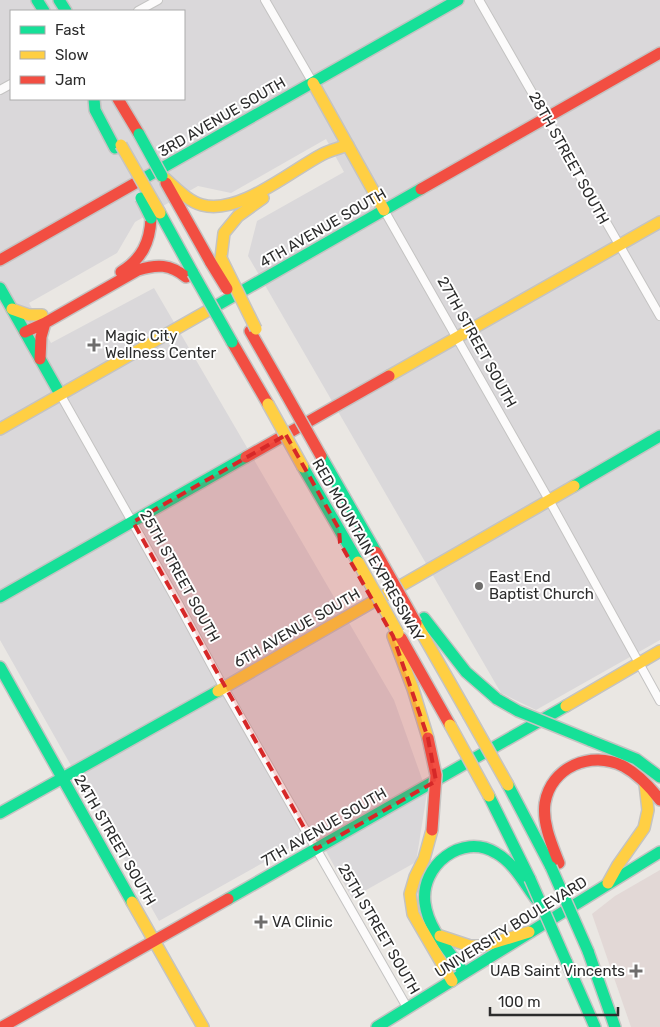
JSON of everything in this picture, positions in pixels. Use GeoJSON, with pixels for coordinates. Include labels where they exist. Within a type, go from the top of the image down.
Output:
{"type":"FeatureCollection","features":[{"type":"Feature","properties":{"kind":"main road","name":"3RD AVENUE SOUTH"},"geometry":{"type":"LineString","coordinates":[[0,260],[458,0]]}},
{"type":"Feature","properties":{"kind":"main road","name":"4TH AVENUE SOUTH"},"geometry":{"type":"LineString","coordinates":[[0,429],[660,53]]}},
{"type":"Feature","properties":{"kind":"main road","name":"27TH STREET SOUTH"},"geometry":{"type":"LineString","coordinates":[[313,83],[384,210]]}},
{"type":"Feature","properties":{"kind":"main road","name":"RED MOUNTAIN EXPRESSWAY"},"geometry":{"type":"LineString","coordinates":[[94,100],[94,110],[118,146],[155,216],[190,275],[214,308],[338,528],[340,543],[355,564],[490,796],[595,1027]]}},
{"type":"Feature","properties":{"kind":"main road"},"geometry":{"type":"LineString","coordinates":[[119,100],[178,203],[216,260]]}},
{"type":"Feature","properties":{"kind":"main road"},"geometry":{"type":"LineString","coordinates":[[162,176],[189,198],[201,205],[212,208],[222,207],[236,203],[324,154],[348,145]]}},
{"type":"Feature","properties":{"kind":"main road"},"geometry":{"type":"LineString","coordinates":[[216,260],[224,232],[238,216],[262,199],[326,163],[348,145]]}},
{"type":"Feature","properties":{"kind":"main road"},"geometry":{"type":"LineString","coordinates":[[12,309],[44,319],[126,270],[139,259],[147,247],[155,216]]}},
{"type":"Feature","properties":{"kind":"main road"},"geometry":{"type":"LineString","coordinates":[[0,598],[660,222]]}},
{"type":"Feature","properties":{"kind":"main road","name":"RED MOUNTAIN EXPRESSWAY"},"geometry":{"type":"LineString","coordinates":[[216,260],[272,370],[389,575],[420,620],[468,714],[555,865]]}},
{"type":"Feature","properties":{"kind":"main road"},"geometry":{"type":"LineString","coordinates":[[23,329],[138,270],[153,265],[170,266],[190,275]]}},
{"type":"Feature","properties":{"kind":"main road","name":"25TH STREET SOUTH"},"geometry":{"type":"LineString","coordinates":[[0,288],[60,394]]}},
{"type":"Feature","properties":{"kind":"main road"},"geometry":{"type":"LineString","coordinates":[[40,359],[44,319]]}},
{"type":"Feature","properties":{"kind":"main road","name":"6TH AVENUE SOUTH"},"geometry":{"type":"LineString","coordinates":[[0,813],[224,688],[660,436]]}},
{"type":"Feature","properties":{"kind":"main road"},"geometry":{"type":"LineString","coordinates":[[420,620],[460,666],[480,686],[497,699],[518,711],[636,758],[649,766],[660,777]]}},
{"type":"Feature","properties":{"kind":"main road"},"geometry":{"type":"LineString","coordinates":[[395,635],[428,738],[436,775],[432,830],[424,859],[415,877],[410,894],[414,914],[452,981]]}},
{"type":"Feature","properties":{"kind":"main road","name":"7TH AVENUE SOUTH"},"geometry":{"type":"LineString","coordinates":[[2,1027],[660,651]]}},
{"type":"Feature","properties":{"kind":"main road","name":"24TH STREET SOUTH"},"geometry":{"type":"LineString","coordinates":[[0,668],[203,1027]]}},
{"type":"Feature","properties":{"kind":"main road"},"geometry":{"type":"LineString","coordinates":[[615,1027],[600,987],[603,977],[555,865],[548,835],[545,810],[546,797],[550,787],[562,772],[570,766],[587,760],[605,760],[622,765],[637,776],[660,800]]}},
{"type":"Feature","properties":{"kind":"main road"},"geometry":{"type":"LineString","coordinates":[[608,883],[646,826],[648,808],[645,784]]}},
{"type":"Feature","properties":{"kind":"main road"},"geometry":{"type":"LineString","coordinates":[[464,973],[428,915],[424,894],[425,883],[436,863],[455,850],[485,848],[494,852],[527,881]]}},
{"type":"Feature","properties":{"kind":"main road","name":"UNIVERSITY BOULEVARD"},"geometry":{"type":"LineString","coordinates":[[377,1027],[408,1010],[529,932],[660,852]]}},
{"type":"Feature","properties":{"kind":"main road"},"geometry":{"type":"LineString","coordinates":[[440,936],[470,946],[483,946],[529,932]]}},
{"type":"Feature","properties":{"kind":"street"},"geometry":{"type":"LineString","coordinates":[[140,10],[158,0]]}},
{"type":"Feature","properties":{"kind":"street","name":"27TH STREET SOUTH"},"geometry":{"type":"LineString","coordinates":[[265,0],[313,83]]}},
{"type":"Feature","properties":{"kind":"street","name":"28TH STREET SOUTH"},"geometry":{"type":"LineString","coordinates":[[479,0],[618,246],[660,316]]}},
{"type":"Feature","properties":{"kind":"street","name":"27TH STREET SOUTH"},"geometry":{"type":"LineString","coordinates":[[384,210],[549,500],[660,701]]}},
{"type":"Feature","properties":{"kind":"street","name":"25TH STREET SOUTH"},"geometry":{"type":"LineString","coordinates":[[60,394],[224,688],[408,1010]]}},
{"type":"Feature","properties":{"kind":"highlighted area"},"geometry":{"type":"Polygon","coordinates":[[[286,435],[339,529],[340,543],[393,636],[428,738],[436,781],[316,849],[133,522],[286,435]]]}},
{"type":"Feature","properties":{"kind":"shaded area"},"geometry":{"type":"Polygon","coordinates":[[[0,0],[660,0],[660,640],[536,710],[501,693],[248,256],[257,221],[344,172],[326,139],[231,193],[198,186],[135,222],[117,253],[29,303],[51,343],[154,288],[394,700],[427,793],[416,862],[352,898],[316,833],[159,921],[0,640],[0,0]]]}},
{"type":"Feature","properties":{"kind":"shaded area","name":"UAB Saint Vincents"},"geometry":{"type":"Polygon","coordinates":[[[660,870],[660,1027],[631,1027],[592,914],[615,896],[660,870]]]}},
{"type":"Feature","properties":{"kind":"traffic: fast"},"geometry":{"type":"LineString","coordinates":[[37,0],[43,10]]}},
{"type":"Feature","properties":{"kind":"traffic: fast"},"geometry":{"type":"LineString","coordinates":[[59,0],[65,10]]}},
{"type":"Feature","properties":{"kind":"traffic: fast"},"geometry":{"type":"LineString","coordinates":[[139,181],[458,0]]}},
{"type":"Feature","properties":{"kind":"traffic: fast"},"geometry":{"type":"LineString","coordinates":[[94,100],[95,110],[115,148]]}},
{"type":"Feature","properties":{"kind":"traffic: fast"},"geometry":{"type":"LineString","coordinates":[[139,134],[162,176]]}},
{"type":"Feature","properties":{"kind":"traffic: fast"},"geometry":{"type":"LineString","coordinates":[[209,310],[421,189]]}},
{"type":"Feature","properties":{"kind":"traffic: fast"},"geometry":{"type":"LineString","coordinates":[[141,198],[151,218]]}},
{"type":"Feature","properties":{"kind":"traffic: fast"},"geometry":{"type":"LineString","coordinates":[[160,213],[193,273]]}},
{"type":"Feature","properties":{"kind":"traffic: fast"},"geometry":{"type":"LineString","coordinates":[[193,273],[232,342]]}},
{"type":"Feature","properties":{"kind":"traffic: fast"},"geometry":{"type":"LineString","coordinates":[[0,288],[60,394]]}},
{"type":"Feature","properties":{"kind":"traffic: fast"},"geometry":{"type":"LineString","coordinates":[[574,486],[660,436]]}},
{"type":"Feature","properties":{"kind":"traffic: fast"},"geometry":{"type":"LineString","coordinates":[[321,456],[376,552]]}},
{"type":"Feature","properties":{"kind":"traffic: fast"},"geometry":{"type":"LineString","coordinates":[[0,597],[246,457]]}},
{"type":"Feature","properties":{"kind":"traffic: fast"},"geometry":{"type":"LineString","coordinates":[[303,467],[358,562]]}},
{"type":"Feature","properties":{"kind":"traffic: fast"},"geometry":{"type":"LineString","coordinates":[[424,618],[466,672],[497,699]]}},
{"type":"Feature","properties":{"kind":"traffic: fast"},"geometry":{"type":"LineString","coordinates":[[0,667],[132,902]]}},
{"type":"Feature","properties":{"kind":"traffic: fast"},"geometry":{"type":"LineString","coordinates":[[0,813],[218,691]]}},
{"type":"Feature","properties":{"kind":"traffic: fast"},"geometry":{"type":"LineString","coordinates":[[497,699],[518,711],[589,740]]}},
{"type":"Feature","properties":{"kind":"traffic: fast"},"geometry":{"type":"LineString","coordinates":[[228,899],[566,706]]}},
{"type":"Feature","properties":{"kind":"traffic: fast"},"geometry":{"type":"LineString","coordinates":[[589,740],[636,759],[660,777]]}},
{"type":"Feature","properties":{"kind":"traffic: fast"},"geometry":{"type":"LineString","coordinates":[[508,785],[551,867]]}},
{"type":"Feature","properties":{"kind":"traffic: fast"},"geometry":{"type":"LineString","coordinates":[[489,796],[530,879]]}},
{"type":"Feature","properties":{"kind":"traffic: fast"},"geometry":{"type":"LineString","coordinates":[[464,973],[440,940],[427,913],[425,889],[436,865],[446,856],[457,850],[470,847],[483,848],[496,853],[508,862],[536,899]]}},
{"type":"Feature","properties":{"kind":"traffic: fast"},"geometry":{"type":"LineString","coordinates":[[377,1027],[660,852]]}},
{"type":"Feature","properties":{"kind":"traffic: fast"},"geometry":{"type":"LineString","coordinates":[[551,867],[588,951]]}},
{"type":"Feature","properties":{"kind":"traffic: fast"},"geometry":{"type":"LineString","coordinates":[[530,879],[566,961]]}},
{"type":"Feature","properties":{"kind":"traffic: fast"},"geometry":{"type":"LineString","coordinates":[[588,951],[615,1027]]}},
{"type":"Feature","properties":{"kind":"traffic: fast"},"geometry":{"type":"LineString","coordinates":[[566,961],[595,1027]]}},
{"type":"Feature","properties":{"kind":"traffic: slow"},"geometry":{"type":"LineString","coordinates":[[313,83],[384,210]]}},
{"type":"Feature","properties":{"kind":"traffic: slow"},"geometry":{"type":"LineString","coordinates":[[121,145],[160,213]]}},
{"type":"Feature","properties":{"kind":"traffic: slow"},"geometry":{"type":"LineString","coordinates":[[162,176],[196,203],[217,206],[232,204],[264,190],[323,154],[348,145]]}},
{"type":"Feature","properties":{"kind":"traffic: slow"},"geometry":{"type":"LineString","coordinates":[[221,258],[224,233],[238,216],[263,198]]}},
{"type":"Feature","properties":{"kind":"traffic: slow"},"geometry":{"type":"LineString","coordinates":[[389,376],[660,222]]}},
{"type":"Feature","properties":{"kind":"traffic: slow"},"geometry":{"type":"LineString","coordinates":[[221,258],[256,329]]}},
{"type":"Feature","properties":{"kind":"traffic: slow"},"geometry":{"type":"LineString","coordinates":[[12,309],[29,315],[42,315]]}},
{"type":"Feature","properties":{"kind":"traffic: slow"},"geometry":{"type":"LineString","coordinates":[[0,429],[209,310]]}},
{"type":"Feature","properties":{"kind":"traffic: slow"},"geometry":{"type":"LineString","coordinates":[[268,404],[303,467]]}},
{"type":"Feature","properties":{"kind":"traffic: slow"},"geometry":{"type":"LineString","coordinates":[[218,691],[574,486]]}},
{"type":"Feature","properties":{"kind":"traffic: slow"},"geometry":{"type":"LineString","coordinates":[[358,562],[398,633]]}},
{"type":"Feature","properties":{"kind":"traffic: slow"},"geometry":{"type":"LineString","coordinates":[[416,623],[468,714]]}},
{"type":"Feature","properties":{"kind":"traffic: slow"},"geometry":{"type":"LineString","coordinates":[[393,636],[413,689],[428,738]]}},
{"type":"Feature","properties":{"kind":"traffic: slow"},"geometry":{"type":"LineString","coordinates":[[566,706],[660,651]]}},
{"type":"Feature","properties":{"kind":"traffic: slow"},"geometry":{"type":"LineString","coordinates":[[468,714],[508,785]]}},
{"type":"Feature","properties":{"kind":"traffic: slow"},"geometry":{"type":"LineString","coordinates":[[450,725],[489,796]]}},
{"type":"Feature","properties":{"kind":"traffic: slow"},"geometry":{"type":"LineString","coordinates":[[608,883],[644,828],[648,810],[645,784]]}},
{"type":"Feature","properties":{"kind":"traffic: slow"},"geometry":{"type":"LineString","coordinates":[[432,830],[424,859],[415,877],[410,894],[413,914],[452,981]]}},
{"type":"Feature","properties":{"kind":"traffic: slow"},"geometry":{"type":"LineString","coordinates":[[132,902],[203,1027]]}},
{"type":"Feature","properties":{"kind":"traffic: slow"},"geometry":{"type":"LineString","coordinates":[[440,936],[470,946],[483,946],[529,932]]}},
{"type":"Feature","properties":{"kind":"traffic: jam"},"geometry":{"type":"LineString","coordinates":[[421,189],[660,53]]}},
{"type":"Feature","properties":{"kind":"traffic: jam"},"geometry":{"type":"LineString","coordinates":[[119,100],[139,134]]}},
{"type":"Feature","properties":{"kind":"traffic: jam"},"geometry":{"type":"LineString","coordinates":[[0,260],[139,181]]}},
{"type":"Feature","properties":{"kind":"traffic: jam"},"geometry":{"type":"LineString","coordinates":[[166,183],[211,263]]}},
{"type":"Feature","properties":{"kind":"traffic: jam"},"geometry":{"type":"LineString","coordinates":[[121,272],[139,256],[147,242],[151,218]]}},
{"type":"Feature","properties":{"kind":"traffic: jam"},"geometry":{"type":"LineString","coordinates":[[211,263],[227,289]]}},
{"type":"Feature","properties":{"kind":"traffic: jam"},"geometry":{"type":"LineString","coordinates":[[25,332],[45,323],[138,270],[163,266],[169,267],[186,277]]}},
{"type":"Feature","properties":{"kind":"traffic: jam"},"geometry":{"type":"LineString","coordinates":[[40,359],[41,337],[45,323]]}},
{"type":"Feature","properties":{"kind":"traffic: jam"},"geometry":{"type":"LineString","coordinates":[[250,331],[286,394]]}},
{"type":"Feature","properties":{"kind":"traffic: jam"},"geometry":{"type":"LineString","coordinates":[[232,342],[268,404]]}},
{"type":"Feature","properties":{"kind":"traffic: jam"},"geometry":{"type":"LineString","coordinates":[[246,457],[389,376]]}},
{"type":"Feature","properties":{"kind":"traffic: jam"},"geometry":{"type":"LineString","coordinates":[[286,394],[321,456]]}},
{"type":"Feature","properties":{"kind":"traffic: jam"},"geometry":{"type":"LineString","coordinates":[[376,552],[416,623]]}},
{"type":"Feature","properties":{"kind":"traffic: jam"},"geometry":{"type":"LineString","coordinates":[[401,638],[450,725]]}},
{"type":"Feature","properties":{"kind":"traffic: jam"},"geometry":{"type":"LineString","coordinates":[[428,738],[436,775],[432,830]]}},
{"type":"Feature","properties":{"kind":"traffic: jam"},"geometry":{"type":"LineString","coordinates":[[559,863],[548,834],[544,811],[549,790],[564,771],[586,761],[611,762],[623,766],[634,773],[660,800]]}},
{"type":"Feature","properties":{"kind":"traffic: jam"},"geometry":{"type":"LineString","coordinates":[[2,1027],[228,899]]}},
{"type":"Feature","properties":{"kind":"place","name":"Magic City Wellness Center"},"geometry":{"type":"Point","coordinates":[94,345]}},
{"type":"Feature","properties":{"kind":"place","name":"East End Baptist Church"},"geometry":{"type":"Point","coordinates":[479,586]}},
{"type":"Feature","properties":{"kind":"place","name":"VA Clinic"},"geometry":{"type":"Point","coordinates":[261,922]}},
{"type":"Feature","properties":{"kind":"place","name":"UAB Saint Vincents"},"geometry":{"type":"Point","coordinates":[636,971]}}]}
